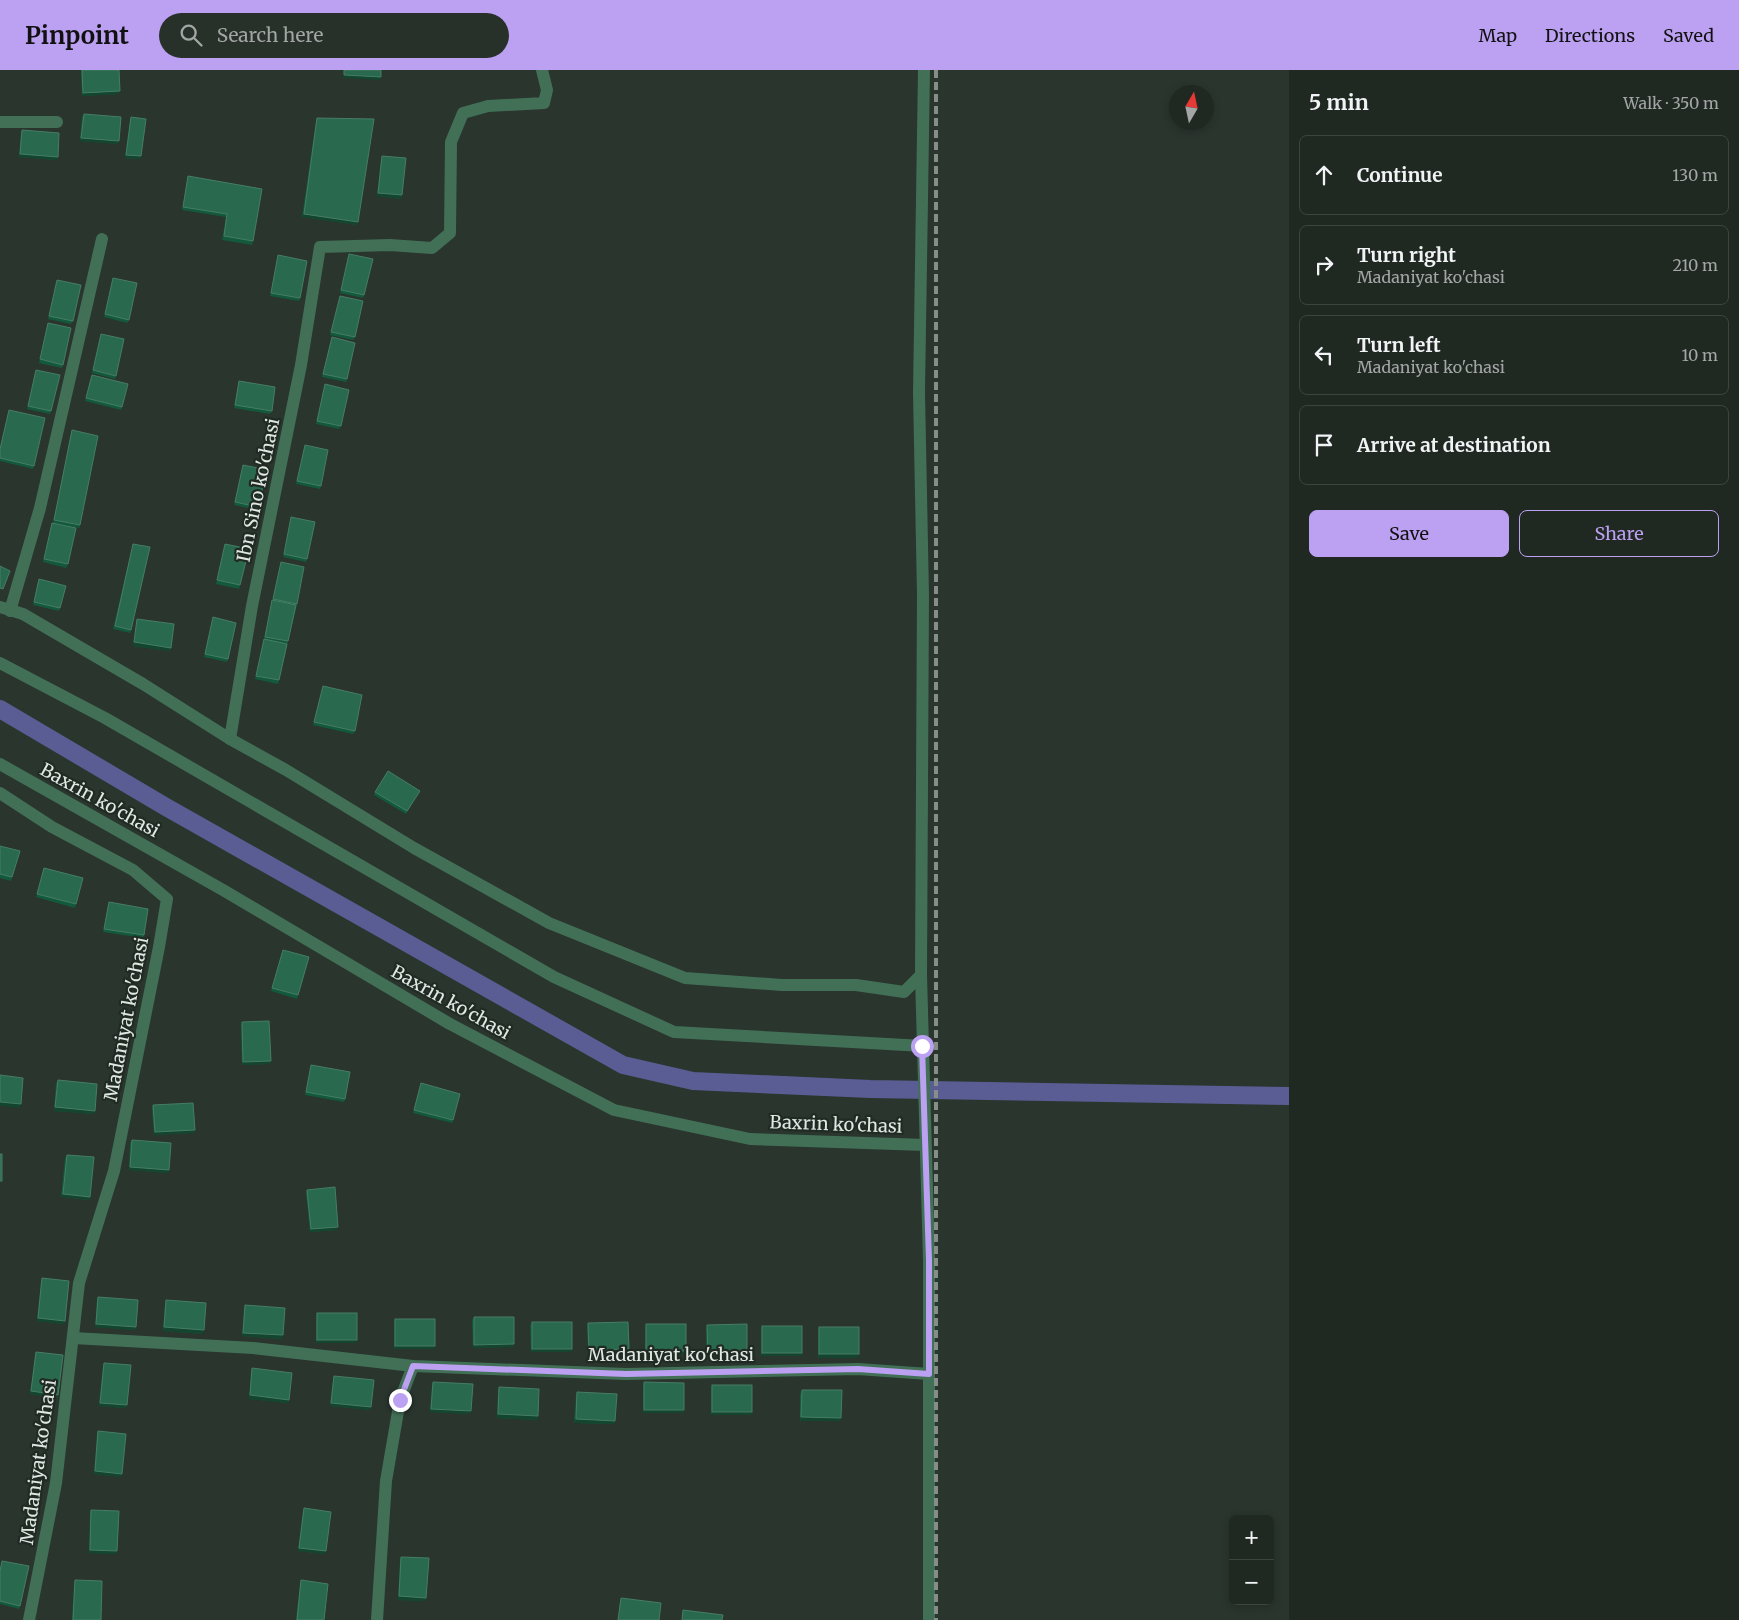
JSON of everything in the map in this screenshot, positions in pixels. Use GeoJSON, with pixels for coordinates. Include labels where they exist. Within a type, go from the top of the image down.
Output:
{"type":"FeatureCollection","features":[{"type":"Feature","properties":{"kind":"street","name":"Ibn Sino ko'chasi"},"geometry":{"type":"LineString","coordinates":[[230,739],[252,606],[301,365],[320,247],[390,245],[432,248],[450,233],[451,142],[464,113],[488,106],[544,103],[546,90],[542,70]]}},
{"type":"Feature","properties":{"kind":"street"},"geometry":{"type":"LineString","coordinates":[[924,70],[919,392],[923,595],[920,975],[929,1260],[929,1620]]}},
{"type":"Feature","properties":{"kind":"street"},"geometry":{"type":"LineString","coordinates":[[0,122],[57,122]]}},
{"type":"Feature","properties":{"kind":"street"},"geometry":{"type":"LineString","coordinates":[[102,239],[40,508],[5,609],[23,614],[143,684],[230,739],[286,770],[414,848],[550,923],[684,978],[782,986],[856,985],[904,992],[920,975]]}},
{"type":"Feature","properties":{"kind":"street"},"geometry":{"type":"LineString","coordinates":[[0,663],[105,718],[554,977],[674,1032],[922,1046]]}},
{"type":"Feature","properties":{"kind":"street","name":"Baxrin ko'chasi"},"geometry":{"type":"LineString","coordinates":[[0,764],[223,890],[450,1024],[614,1110],[750,1139],[925,1144]]}},
{"type":"Feature","properties":{"kind":"street","name":"Madaniyat ko'chasi"},"geometry":{"type":"LineString","coordinates":[[0,793],[52,827],[133,870],[167,899],[114,1171],[79,1283],[56,1483],[29,1620]]}},
{"type":"Feature","properties":{"kind":"street","name":"Madaniyat ko'chasi"},"geometry":{"type":"LineString","coordinates":[[72,1338],[253,1348],[413,1366],[626,1374],[858,1369],[929,1374]]}},
{"type":"Feature","properties":{"kind":"street"},"geometry":{"type":"LineString","coordinates":[[377,1620],[386,1481],[400,1400],[413,1366]]}},
{"type":"Feature","properties":{"kind":"building"},"geometry":{"type":"Polygon","coordinates":[[[82,70],[119,70],[120,91],[83,93],[82,70]]]}},
{"type":"Feature","properties":{"kind":"building"},"geometry":{"type":"Polygon","coordinates":[[[344,70],[381,70],[381,77],[344,75],[344,70]]]}},
{"type":"Feature","properties":{"kind":"building"},"geometry":{"type":"Polygon","coordinates":[[[84,114],[121,117],[119,141],[81,138],[84,114]]]}},
{"type":"Feature","properties":{"kind":"building"},"geometry":{"type":"Polygon","coordinates":[[[131,117],[146,119],[141,156],[126,155],[131,117]]]}},
{"type":"Feature","properties":{"kind":"building"},"geometry":{"type":"Polygon","coordinates":[[[317,118],[374,119],[358,222],[304,214],[317,118]]]}},
{"type":"Feature","properties":{"kind":"building"},"geometry":{"type":"Polygon","coordinates":[[[22,130],[59,133],[58,157],[20,154],[22,130]]]}},
{"type":"Feature","properties":{"kind":"building"},"geometry":{"type":"Polygon","coordinates":[[[382,156],[406,158],[402,195],[378,193],[382,156]]]}},
{"type":"Feature","properties":{"kind":"building"},"geometry":{"type":"Polygon","coordinates":[[[188,176],[262,189],[253,241],[224,236],[227,214],[183,207],[188,176]]]}},
{"type":"Feature","properties":{"kind":"building"},"geometry":{"type":"Polygon","coordinates":[[[349,254],[373,259],[364,295],[341,290],[349,254]]]}},
{"type":"Feature","properties":{"kind":"building"},"geometry":{"type":"Polygon","coordinates":[[[278,255],[307,261],[300,298],[271,293],[278,255]]]}},
{"type":"Feature","properties":{"kind":"building"},"geometry":{"type":"Polygon","coordinates":[[[113,278],[137,283],[129,320],[105,314],[113,278]]]}},
{"type":"Feature","properties":{"kind":"building"},"geometry":{"type":"Polygon","coordinates":[[[57,280],[81,285],[73,321],[49,316],[57,280]]]}},
{"type":"Feature","properties":{"kind":"building"},"geometry":{"type":"Polygon","coordinates":[[[340,296],[363,301],[355,337],[331,332],[340,296]]]}},
{"type":"Feature","properties":{"kind":"building"},"geometry":{"type":"Polygon","coordinates":[[[48,323],[71,328],[63,365],[40,359],[48,323]]]}},
{"type":"Feature","properties":{"kind":"building"},"geometry":{"type":"Polygon","coordinates":[[[101,334],[124,339],[116,376],[93,370],[101,334]]]}},
{"type":"Feature","properties":{"kind":"building"},"geometry":{"type":"Polygon","coordinates":[[[332,337],[355,343],[347,379],[323,374],[332,337]]]}},
{"type":"Feature","properties":{"kind":"building"},"geometry":{"type":"Polygon","coordinates":[[[36,370],[60,375],[51,411],[28,406],[36,370]]]}},
{"type":"Feature","properties":{"kind":"building"},"geometry":{"type":"Polygon","coordinates":[[[92,375],[128,384],[122,407],[86,398],[92,375]]]}},
{"type":"Feature","properties":{"kind":"building"},"geometry":{"type":"Polygon","coordinates":[[[239,381],[275,387],[272,411],[235,405],[239,381]]]}},
{"type":"Feature","properties":{"kind":"building"},"geometry":{"type":"Polygon","coordinates":[[[325,384],[349,390],[341,426],[317,421],[325,384]]]}},
{"type":"Feature","properties":{"kind":"building"},"geometry":{"type":"Polygon","coordinates":[[[9,410],[45,418],[34,466],[0,458],[0,449],[9,410]]]}},
{"type":"Feature","properties":{"kind":"building"},"geometry":{"type":"Polygon","coordinates":[[[72,430],[98,436],[80,525],[54,520],[72,430]]]}},
{"type":"Feature","properties":{"kind":"building"},"geometry":{"type":"Polygon","coordinates":[[[305,445],[328,450],[321,486],[297,481],[305,445]]]}},
{"type":"Feature","properties":{"kind":"building"},"geometry":{"type":"Polygon","coordinates":[[[243,465],[267,470],[258,507],[235,502],[243,465]]]}},
{"type":"Feature","properties":{"kind":"building"},"geometry":{"type":"Polygon","coordinates":[[[291,517],[315,522],[307,559],[284,554],[291,517]]]}},
{"type":"Feature","properties":{"kind":"building"},"geometry":{"type":"Polygon","coordinates":[[[52,523],[76,528],[68,564],[44,559],[52,523]]]}},
{"type":"Feature","properties":{"kind":"building"},"geometry":{"type":"Polygon","coordinates":[[[133,544],[150,547],[131,630],[115,626],[133,544]]]}},
{"type":"Feature","properties":{"kind":"building"},"geometry":{"type":"Polygon","coordinates":[[[225,544],[249,549],[240,585],[217,580],[225,544]]]}},
{"type":"Feature","properties":{"kind":"building"},"geometry":{"type":"Polygon","coordinates":[[[281,562],[304,567],[297,604],[273,599],[281,562]]]}},
{"type":"Feature","properties":{"kind":"building"},"geometry":{"type":"Polygon","coordinates":[[[0,566],[10,571],[3,589],[0,588],[0,566]]]}},
{"type":"Feature","properties":{"kind":"building"},"geometry":{"type":"Polygon","coordinates":[[[39,579],[66,586],[60,608],[34,602],[39,579]]]}},
{"type":"Feature","properties":{"kind":"building"},"geometry":{"type":"Polygon","coordinates":[[[272,600],[296,605],[288,641],[265,637],[272,600]]]}},
{"type":"Feature","properties":{"kind":"building"},"geometry":{"type":"Polygon","coordinates":[[[213,617],[236,623],[228,659],[205,654],[213,617]]]}},
{"type":"Feature","properties":{"kind":"building"},"geometry":{"type":"Polygon","coordinates":[[[137,619],[174,624],[171,648],[134,642],[137,619]]]}},
{"type":"Feature","properties":{"kind":"building"},"geometry":{"type":"Polygon","coordinates":[[[264,639],[287,644],[279,680],[256,676],[264,639]]]}},
{"type":"Feature","properties":{"kind":"building"},"geometry":{"type":"Polygon","coordinates":[[[323,686],[362,695],[355,731],[314,722],[323,686]]]}},
{"type":"Feature","properties":{"kind":"building"},"geometry":{"type":"Polygon","coordinates":[[[388,771],[420,791],[407,811],[375,792],[388,771]]]}},
{"type":"Feature","properties":{"kind":"building"},"geometry":{"type":"Polygon","coordinates":[[[0,846],[20,851],[12,877],[0,874],[0,846]]]}},
{"type":"Feature","properties":{"kind":"building"},"geometry":{"type":"Polygon","coordinates":[[[44,868],[83,878],[76,904],[37,894],[44,868]]]}},
{"type":"Feature","properties":{"kind":"building"},"geometry":{"type":"Polygon","coordinates":[[[109,902],[148,909],[144,935],[104,929],[109,902]]]}},
{"type":"Feature","properties":{"kind":"building"},"geometry":{"type":"Polygon","coordinates":[[[283,950],[309,957],[298,995],[272,988],[283,950]]]}},
{"type":"Feature","properties":{"kind":"building"},"geometry":{"type":"Polygon","coordinates":[[[269,1021],[271,1061],[243,1062],[242,1022],[269,1021]]]}},
{"type":"Feature","properties":{"kind":"building"},"geometry":{"type":"Polygon","coordinates":[[[311,1065],[350,1072],[345,1099],[306,1092],[311,1065]]]}},
{"type":"Feature","properties":{"kind":"building"},"geometry":{"type":"Polygon","coordinates":[[[0,1075],[23,1078],[21,1104],[0,1102],[0,1075]]]}},
{"type":"Feature","properties":{"kind":"building"},"geometry":{"type":"Polygon","coordinates":[[[58,1080],[97,1084],[95,1111],[55,1107],[58,1080]]]}},
{"type":"Feature","properties":{"kind":"building"},"geometry":{"type":"Polygon","coordinates":[[[421,1083],[460,1094],[453,1120],[414,1110],[421,1083]]]}},
{"type":"Feature","properties":{"kind":"building"},"geometry":{"type":"Polygon","coordinates":[[[193,1103],[195,1130],[155,1132],[153,1105],[193,1103]]]}},
{"type":"Feature","properties":{"kind":"building"},"geometry":{"type":"Polygon","coordinates":[[[132,1140],[171,1143],[169,1170],[130,1167],[132,1140]]]}},
{"type":"Feature","properties":{"kind":"building"},"geometry":{"type":"Polygon","coordinates":[[[0,1154],[2,1154],[2,1181],[0,1181],[0,1154]]]}},
{"type":"Feature","properties":{"kind":"building"},"geometry":{"type":"Polygon","coordinates":[[[67,1155],[94,1157],[90,1197],[63,1194],[67,1155]]]}},
{"type":"Feature","properties":{"kind":"building"},"geometry":{"type":"Polygon","coordinates":[[[335,1187],[338,1227],[311,1229],[307,1190],[335,1187]]]}},
{"type":"Feature","properties":{"kind":"building"},"geometry":{"type":"Polygon","coordinates":[[[42,1278],[69,1281],[65,1321],[38,1318],[42,1278]]]}},
{"type":"Feature","properties":{"kind":"building"},"geometry":{"type":"Polygon","coordinates":[[[98,1297],[138,1300],[136,1327],[96,1324],[98,1297]]]}},
{"type":"Feature","properties":{"kind":"building"},"geometry":{"type":"Polygon","coordinates":[[[166,1300],[206,1303],[204,1330],[164,1327],[166,1300]]]}},
{"type":"Feature","properties":{"kind":"building"},"geometry":{"type":"Polygon","coordinates":[[[245,1305],[285,1308],[283,1335],[243,1333],[245,1305]]]}},
{"type":"Feature","properties":{"kind":"building"},"geometry":{"type":"Polygon","coordinates":[[[317,1313],[357,1313],[357,1340],[317,1340],[317,1313]]]}},
{"type":"Feature","properties":{"kind":"building"},"geometry":{"type":"Polygon","coordinates":[[[474,1317],[514,1317],[514,1344],[474,1345],[474,1317]]]}},
{"type":"Feature","properties":{"kind":"building"},"geometry":{"type":"Polygon","coordinates":[[[395,1319],[435,1319],[435,1346],[395,1346],[395,1319]]]}},
{"type":"Feature","properties":{"kind":"building"},"geometry":{"type":"Polygon","coordinates":[[[532,1322],[572,1322],[572,1349],[532,1349],[532,1322]]]}},
{"type":"Feature","properties":{"kind":"building"},"geometry":{"type":"Polygon","coordinates":[[[628,1322],[629,1349],[589,1350],[588,1323],[628,1322]]]}},
{"type":"Feature","properties":{"kind":"building"},"geometry":{"type":"Polygon","coordinates":[[[646,1324],[686,1324],[686,1351],[646,1351],[646,1324]]]}},
{"type":"Feature","properties":{"kind":"building"},"geometry":{"type":"Polygon","coordinates":[[[747,1324],[747,1352],[708,1352],[707,1325],[747,1324]]]}},
{"type":"Feature","properties":{"kind":"building"},"geometry":{"type":"Polygon","coordinates":[[[762,1326],[802,1326],[802,1353],[762,1353],[762,1326]]]}},
{"type":"Feature","properties":{"kind":"building"},"geometry":{"type":"Polygon","coordinates":[[[819,1327],[859,1327],[859,1354],[819,1354],[819,1327]]]}},
{"type":"Feature","properties":{"kind":"building"},"geometry":{"type":"Polygon","coordinates":[[[36,1352],[63,1355],[58,1395],[31,1391],[36,1352]]]}},
{"type":"Feature","properties":{"kind":"building"},"geometry":{"type":"Polygon","coordinates":[[[104,1363],[131,1365],[127,1405],[100,1403],[104,1363]]]}},
{"type":"Feature","properties":{"kind":"building"},"geometry":{"type":"Polygon","coordinates":[[[252,1368],[292,1373],[289,1400],[250,1395],[252,1368]]]}},
{"type":"Feature","properties":{"kind":"building"},"geometry":{"type":"Polygon","coordinates":[[[334,1376],[374,1380],[371,1407],[331,1403],[334,1376]]]}},
{"type":"Feature","properties":{"kind":"building"},"geometry":{"type":"Polygon","coordinates":[[[433,1382],[473,1384],[471,1411],[431,1409],[433,1382]]]}},
{"type":"Feature","properties":{"kind":"building"},"geometry":{"type":"Polygon","coordinates":[[[644,1382],[684,1383],[684,1410],[644,1410],[644,1382]]]}},
{"type":"Feature","properties":{"kind":"building"},"geometry":{"type":"Polygon","coordinates":[[[712,1385],[752,1385],[752,1412],[712,1412],[712,1385]]]}},
{"type":"Feature","properties":{"kind":"building"},"geometry":{"type":"Polygon","coordinates":[[[499,1387],[539,1389],[538,1416],[498,1414],[499,1387]]]}},
{"type":"Feature","properties":{"kind":"building"},"geometry":{"type":"Polygon","coordinates":[[[802,1390],[842,1390],[841,1418],[801,1417],[802,1390]]]}},
{"type":"Feature","properties":{"kind":"building"},"geometry":{"type":"Polygon","coordinates":[[[577,1392],[617,1394],[615,1421],[576,1419],[577,1392]]]}},
{"type":"Feature","properties":{"kind":"building"},"geometry":{"type":"Polygon","coordinates":[[[98,1431],[126,1434],[122,1474],[95,1471],[98,1431]]]}},
{"type":"Feature","properties":{"kind":"building"},"geometry":{"type":"Polygon","coordinates":[[[304,1508],[331,1512],[326,1551],[299,1548],[304,1508]]]}},
{"type":"Feature","properties":{"kind":"building"},"geometry":{"type":"Polygon","coordinates":[[[91,1510],[119,1511],[117,1551],[90,1550],[91,1510]]]}},
{"type":"Feature","properties":{"kind":"building"},"geometry":{"type":"Polygon","coordinates":[[[401,1557],[429,1558],[426,1598],[399,1596],[401,1557]]]}},
{"type":"Feature","properties":{"kind":"building"},"geometry":{"type":"Polygon","coordinates":[[[2,1561],[29,1566],[20,1606],[0,1601],[2,1561]]]}},
{"type":"Feature","properties":{"kind":"building"},"geometry":{"type":"Polygon","coordinates":[[[75,1580],[102,1581],[101,1620],[73,1620],[75,1580]]]}},
{"type":"Feature","properties":{"kind":"building"},"geometry":{"type":"Polygon","coordinates":[[[301,1580],[328,1584],[324,1620],[297,1620],[301,1580]]]}},
{"type":"Feature","properties":{"kind":"building"},"geometry":{"type":"Polygon","coordinates":[[[621,1598],[661,1603],[659,1620],[618,1620],[621,1598]]]}},
{"type":"Feature","properties":{"kind":"building"},"geometry":{"type":"Polygon","coordinates":[[[683,1610],[723,1615],[722,1620],[682,1620],[683,1610]]]}},
{"type":"Feature","properties":{"kind":"waterway"},"geometry":{"type":"LineString","coordinates":[[0,709],[166,807],[623,1065],[693,1081],[870,1089],[1289,1096]]}},
{"type":"Feature","properties":{"kind":"railway"},"geometry":{"type":"LineString","coordinates":[[936,70],[936,1620]]}},
{"type":"Feature","properties":{"kind":"route"},"geometry":{"type":"LineString","coordinates":[[400,1400],[413,1366],[626,1374],[858,1369],[929,1374],[929,1260],[922,1046]]}}]}
